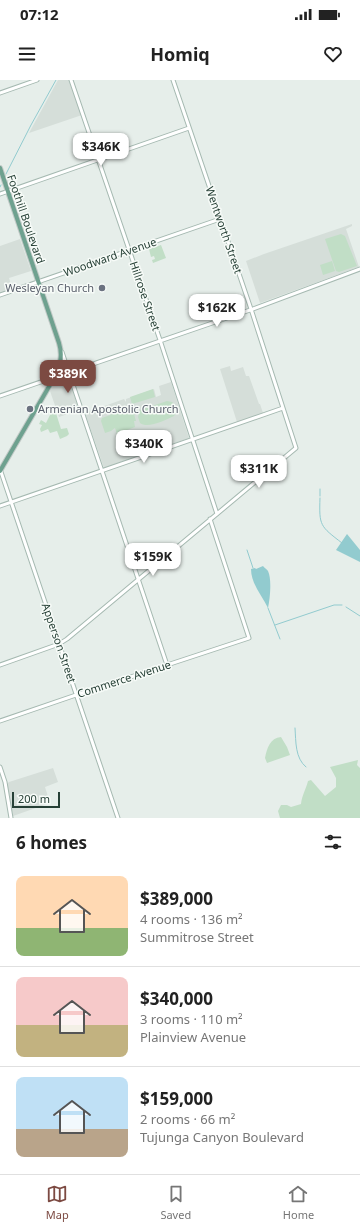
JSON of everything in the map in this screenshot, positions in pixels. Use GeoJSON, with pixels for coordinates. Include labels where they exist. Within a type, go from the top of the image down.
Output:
{"type":"FeatureCollection","features":[{"type":"Feature","properties":{"kind":"main road","name":"Foothill Boulevard"},"geometry":{"type":"LineString","coordinates":[[0,168],[60,348],[61,362],[55,376],[0,470]]}},
{"type":"Feature","properties":{"kind":"street"},"geometry":{"type":"LineString","coordinates":[[0,93],[37,80]]}},
{"type":"Feature","properties":{"kind":"street","name":"Hillrose Street"},"geometry":{"type":"LineString","coordinates":[[72,80],[217,514]]}},
{"type":"Feature","properties":{"kind":"street","name":"Wentworth Street"},"geometry":{"type":"LineString","coordinates":[[173,80],[251,309],[296,448],[217,514]]}},
{"type":"Feature","properties":{"kind":"street"},"geometry":{"type":"LineString","coordinates":[[0,194],[189,128]]}},
{"type":"Feature","properties":{"kind":"street","name":"Woodward Avenue"},"geometry":{"type":"LineString","coordinates":[[0,295],[220,219]]}},
{"type":"Feature","properties":{"kind":"street"},"geometry":{"type":"LineString","coordinates":[[0,396],[251,309],[360,269]]}},
{"type":"Feature","properties":{"kind":"street"},"geometry":{"type":"LineString","coordinates":[[60,348],[167,665]]}},
{"type":"Feature","properties":{"kind":"street"},"geometry":{"type":"LineString","coordinates":[[0,506],[283,408]]}},
{"type":"Feature","properties":{"kind":"street","name":"Apperson Street"},"geometry":{"type":"LineString","coordinates":[[0,470],[118,818]]}},
{"type":"Feature","properties":{"kind":"street"},"geometry":{"type":"LineString","coordinates":[[0,665],[59,644],[82,627],[217,514]]}},
{"type":"Feature","properties":{"kind":"street","name":"Commerce Avenue"},"geometry":{"type":"LineString","coordinates":[[0,721],[250,638],[210,519]]}},
{"type":"Feature","properties":{"kind":"street"},"geometry":{"type":"LineString","coordinates":[[0,767],[5,782],[11,818]]}},
{"type":"Feature","properties":{"kind":"shaded area"},"geometry":{"type":"Polygon","coordinates":[[[58,80],[69,80],[82,115],[29,133],[58,80]]]}},
{"type":"Feature","properties":{"kind":"shaded area"},"geometry":{"type":"Polygon","coordinates":[[[352,224],[352,226],[346,229],[359,267],[260,303],[246,261],[352,224]]]}},
{"type":"Feature","properties":{"kind":"shaded area"},"geometry":{"type":"Polygon","coordinates":[[[20,239],[31,271],[9,278],[12,288],[0,292],[0,246],[20,239]]]}},
{"type":"Feature","properties":{"kind":"shaded area"},"geometry":{"type":"Polygon","coordinates":[[[230,366],[231,371],[243,367],[246,376],[249,376],[263,413],[237,422],[220,369],[230,366]]]}},
{"type":"Feature","properties":{"kind":"shaded area"},"geometry":{"type":"Polygon","coordinates":[[[60,378],[62,383],[69,380],[79,410],[59,417],[50,391],[60,378]]]}},
{"type":"Feature","properties":{"kind":"shaded area"},"geometry":{"type":"Polygon","coordinates":[[[171,382],[189,438],[104,468],[85,413],[124,399],[126,402],[126,399],[154,389],[156,397],[161,395],[159,386],[171,382]]]}},
{"type":"Feature","properties":{"kind":"shaded area"},"geometry":{"type":"Polygon","coordinates":[[[53,768],[58,782],[45,787],[50,803],[13,816],[7,784],[9,782],[53,768]]]}},
{"type":"Feature","properties":{"kind":"green space"},"geometry":{"type":"Polygon","coordinates":[[[341,234],[345,236],[357,266],[339,272],[336,271],[325,239],[341,234]]]}},
{"type":"Feature","properties":{"kind":"green space"},"geometry":{"type":"Polygon","coordinates":[[[161,245],[166,258],[153,263],[152,260],[155,259],[154,256],[151,257],[149,249],[161,245]]]}},
{"type":"Feature","properties":{"kind":"green space"},"geometry":{"type":"Polygon","coordinates":[[[332,261],[335,271],[323,275],[320,265],[332,261]]]}},
{"type":"Feature","properties":{"kind":"green space"},"geometry":{"type":"Polygon","coordinates":[[[153,389],[155,397],[132,404],[130,397],[153,389]]]}},
{"type":"Feature","properties":{"kind":"green space"},"geometry":{"type":"Polygon","coordinates":[[[167,401],[174,403],[176,406],[174,416],[152,424],[143,425],[140,423],[138,417],[140,410],[167,401]]]}},
{"type":"Feature","properties":{"kind":"green space"},"geometry":{"type":"Polygon","coordinates":[[[54,407],[61,429],[67,428],[69,434],[60,439],[57,431],[50,433],[48,429],[41,432],[40,429],[42,425],[39,424],[41,420],[46,423],[54,407]]]}},
{"type":"Feature","properties":{"kind":"green space"},"geometry":{"type":"Polygon","coordinates":[[[132,407],[136,421],[134,421],[135,427],[117,434],[115,428],[105,433],[101,421],[102,418],[132,407]]]}},
{"type":"Feature","properties":{"kind":"green space"},"geometry":{"type":"Polygon","coordinates":[[[281,737],[290,755],[267,763],[265,758],[270,744],[274,739],[281,737]]]}},
{"type":"Feature","properties":{"kind":"green space"},"geometry":{"type":"Polygon","coordinates":[[[358,760],[357,765],[360,768],[360,818],[280,818],[278,811],[281,805],[291,807],[301,804],[308,781],[311,780],[325,796],[336,787],[336,778],[330,767],[358,760]]]}},
{"type":"Feature","properties":{"kind":"water"},"geometry":{"type":"Polygon","coordinates":[[[347,534],[360,550],[360,562],[336,550],[347,534]]]}},
{"type":"Feature","properties":{"kind":"water"},"geometry":{"type":"Polygon","coordinates":[[[263,566],[268,571],[270,579],[268,608],[255,585],[251,574],[251,569],[256,569],[263,566]]]}},
{"type":"Feature","properties":{"kind":"waterway"},"geometry":{"type":"LineString","coordinates":[[6,174],[56,80]]}},
{"type":"Feature","properties":{"kind":"waterway"},"geometry":{"type":"LineString","coordinates":[[320,489],[320,496]]}},
{"type":"Feature","properties":{"kind":"waterway"},"geometry":{"type":"LineString","coordinates":[[320,498],[322,525],[329,533],[342,543]]}},
{"type":"Feature","properties":{"kind":"waterway"},"geometry":{"type":"LineString","coordinates":[[247,550],[253,568]]}},
{"type":"Feature","properties":{"kind":"waterway"},"geometry":{"type":"LineString","coordinates":[[275,625],[334,605],[342,605]]}},
{"type":"Feature","properties":{"kind":"waterway"},"geometry":{"type":"LineString","coordinates":[[346,607],[360,616]]}},
{"type":"Feature","properties":{"kind":"waterway"},"geometry":{"type":"LineString","coordinates":[[268,608],[280,639]]}},
{"type":"Feature","properties":{"kind":"waterway"},"geometry":{"type":"LineString","coordinates":[[295,728],[298,754],[302,763],[306,767]]}},
{"type":"Feature","properties":{"kind":"place","name":"Wesleyan Church"},"geometry":{"type":"Point","coordinates":[102,288]}},
{"type":"Feature","properties":{"kind":"place","name":"Armenian Apostolic Church"},"geometry":{"type":"Point","coordinates":[30,409]}}]}
